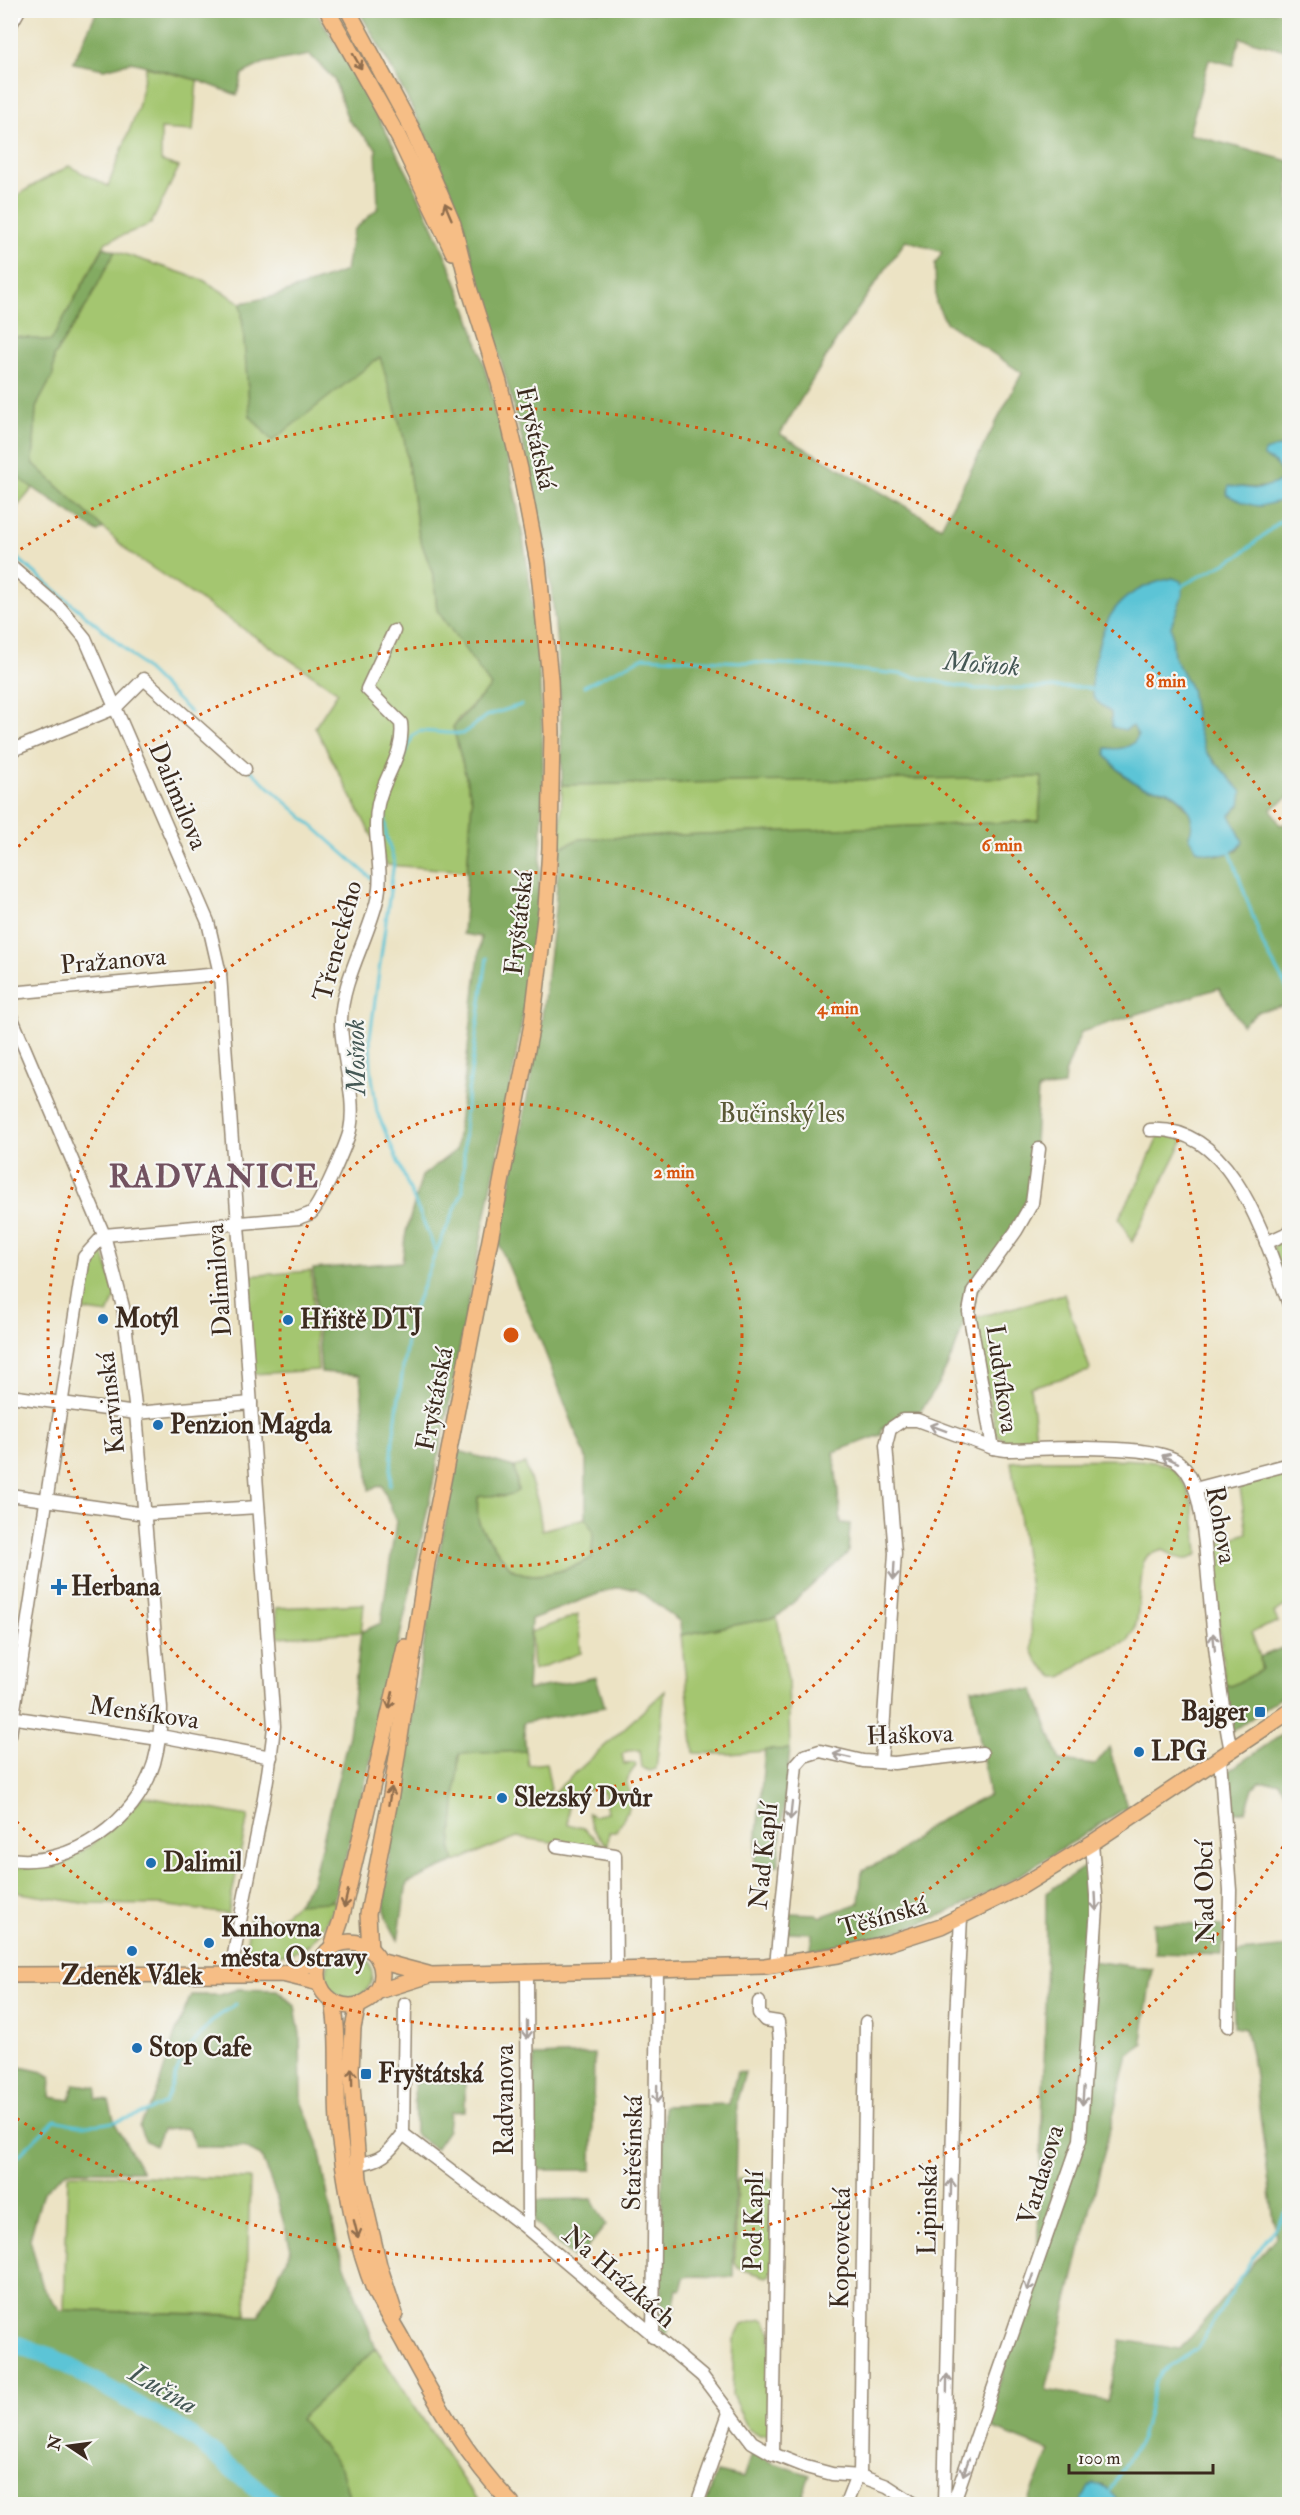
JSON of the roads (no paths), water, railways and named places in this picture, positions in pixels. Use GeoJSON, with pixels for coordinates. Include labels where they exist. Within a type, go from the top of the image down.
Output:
{"type":"FeatureCollection","features":[{"type":"Feature","properties":{"kind":"main road","name":"Fryštátská"},"geometry":{"type":"LineString","coordinates":[[327,10],[399,138],[469,288]]}},
{"type":"Feature","properties":{"kind":"main road","name":"Fryštátská"},"geometry":{"type":"LineString","coordinates":[[348,10],[377,60],[431,170],[453,224],[469,288],[499,382],[518,458],[538,562],[550,679],[552,732],[550,848],[546,909],[532,1024],[428,1563],[391,1795],[368,1914],[374,1956]]}},
{"type":"Feature","properties":{"kind":"main road","name":"Fryštátská"},"geometry":{"type":"LineString","coordinates":[[331,1949],[348,1890],[395,1684],[428,1563]]}},
{"type":"Feature","properties":{"kind":"main road","name":"Těšínská"},"geometry":{"type":"LineString","coordinates":[[376,1992],[430,1975],[776,1965],[888,1944],[941,1926],[1022,1886],[1092,1843],[1290,1711]]}},
{"type":"Feature","properties":{"kind":"main road"},"geometry":{"type":"LineString","coordinates":[[351,1943],[374,1956],[381,1978],[371,1998],[358,2005],[344,2006],[333,2002],[325,1994],[319,1983],[318,1973],[321,1961],[331,1949],[351,1943]]}},
{"type":"Feature","properties":{"kind":"main road","name":"Těšínská"},"geometry":{"type":"LineString","coordinates":[[374,1956],[430,1975]]}},
{"type":"Feature","properties":{"kind":"main road"},"geometry":{"type":"LineString","coordinates":[[282,1974],[321,1961]]}},
{"type":"Feature","properties":{"kind":"main road"},"geometry":{"type":"LineString","coordinates":[[10,1975],[282,1974],[319,1983]]}},
{"type":"Feature","properties":{"kind":"main road"},"geometry":{"type":"LineString","coordinates":[[333,2002],[338,2034],[339,2131],[349,2198],[361,2249],[376,2294],[448,2422],[475,2460],[512,2505]]}},
{"type":"Feature","properties":{"kind":"main road"},"geometry":{"type":"LineString","coordinates":[[358,2005],[352,2028],[351,2071],[357,2164],[363,2206],[404,2343]]}},
{"type":"Feature","properties":{"kind":"street"},"geometry":{"type":"LineString","coordinates":[[10,26],[20,10]]}},
{"type":"Feature","properties":{"kind":"street","name":"Dalimilova"},"geometry":{"type":"LineString","coordinates":[[10,565],[61,609],[85,638],[208,922],[220,974],[273,1720],[271,1757],[241,1908],[231,1974]]}},
{"type":"Feature","properties":{"kind":"street","name":"Třeneckého"},"geometry":{"type":"LineString","coordinates":[[104,1235],[299,1218],[312,1213],[323,1195],[350,1131],[351,1116],[341,1021],[345,996],[378,898],[379,871],[375,827],[378,802],[403,739],[401,723],[367,689],[394,631]]}},
{"type":"Feature","properties":{"kind":"street"},"geometry":{"type":"LineString","coordinates":[[10,751],[115,708],[144,680],[245,770]]}},
{"type":"Feature","properties":{"kind":"street","name":"Pražanova"},"geometry":{"type":"LineString","coordinates":[[10,993],[220,974]]}},
{"type":"Feature","properties":{"kind":"street","name":"Karvinská"},"geometry":{"type":"LineString","coordinates":[[10,1014],[104,1235],[123,1307],[136,1413],[160,1708],[160,1737],[153,1766],[142,1789],[119,1819],[94,1840],[58,1857],[21,1861],[10,1859]]}},
{"type":"Feature","properties":{"kind":"street"},"geometry":{"type":"LineString","coordinates":[[1150,1130],[1164,1129],[1186,1134],[1206,1144],[1226,1166],[1243,1194],[1266,1243],[1290,1306]]}},
{"type":"Feature","properties":{"kind":"street","name":"Ludvíkova"},"geometry":{"type":"LineString","coordinates":[[993,1448],[969,1312],[974,1291],[1016,1231],[1032,1203],[1039,1149]]}},
{"type":"Feature","properties":{"kind":"street"},"geometry":{"type":"LineString","coordinates":[[1266,1243],[1290,1232]]}},
{"type":"Feature","properties":{"kind":"street"},"geometry":{"type":"LineString","coordinates":[[10,1735],[84,1257],[104,1235]]}},
{"type":"Feature","properties":{"kind":"street"},"geometry":{"type":"LineString","coordinates":[[10,1395],[136,1413],[251,1403]]}},
{"type":"Feature","properties":{"kind":"street","name":"Ludvíkova"},"geometry":{"type":"LineString","coordinates":[[881,1762],[895,1553],[886,1445],[890,1429],[903,1420],[917,1420],[993,1448]]}},
{"type":"Feature","properties":{"kind":"street","name":"Rohova"},"geometry":{"type":"LineString","coordinates":[[993,1448],[1006,1450],[1119,1449],[1175,1459],[1186,1469],[1195,1489],[1205,1551],[1226,1755]]}},
{"type":"Feature","properties":{"kind":"street"},"geometry":{"type":"LineString","coordinates":[[1195,1489],[1290,1464]]}},
{"type":"Feature","properties":{"kind":"street"},"geometry":{"type":"LineString","coordinates":[[10,1495],[145,1514],[258,1507]]}},
{"type":"Feature","properties":{"kind":"street","name":"Menšíkova"},"geometry":{"type":"LineString","coordinates":[[12,1717],[152,1738],[160,1737],[271,1757]]}},
{"type":"Feature","properties":{"kind":"street","name":"Haškova"},"geometry":{"type":"LineString","coordinates":[[804,1756],[820,1751],[863,1761],[881,1762],[945,1759],[982,1753]]}},
{"type":"Feature","properties":{"kind":"street","name":"Nad Obcí"},"geometry":{"type":"LineString","coordinates":[[1226,1755],[1230,1890],[1228,2025]]}},
{"type":"Feature","properties":{"kind":"street","name":"Nad Kaplí"},"geometry":{"type":"LineString","coordinates":[[776,1965],[796,1765],[804,1756]]}},
{"type":"Feature","properties":{"kind":"street","name":"Vardasova"},"geometry":{"type":"LineString","coordinates":[[953,2505],[1080,2140],[1097,1908],[1092,1843]]}},
{"type":"Feature","properties":{"kind":"street"},"geometry":{"type":"LineString","coordinates":[[557,1846],[615,1855],[616,1971]]}},
{"type":"Feature","properties":{"kind":"street","name":"Lipinská"},"geometry":{"type":"LineString","coordinates":[[944,2505],[955,2039],[961,1917]]}},
{"type":"Feature","properties":{"kind":"street","name":"Stařešinská"},"geometry":{"type":"LineString","coordinates":[[653,2337],[657,1970]]}},
{"type":"Feature","properties":{"kind":"street","name":"Radvanova"},"geometry":{"type":"LineString","coordinates":[[527,1971],[528,2228]]}},
{"type":"Feature","properties":{"kind":"street","name":"Pod Kaplí"},"geometry":{"type":"LineString","coordinates":[[759,2002],[759,2013],[765,2020],[778,2022],[780,2042],[773,2454]]}},
{"type":"Feature","properties":{"kind":"street"},"geometry":{"type":"LineString","coordinates":[[357,2164],[376,2162],[403,2134],[405,2004]]}},
{"type":"Feature","properties":{"kind":"street","name":"Kopcovecká"},"geometry":{"type":"LineString","coordinates":[[846,2505],[858,2476],[866,2022]]}},
{"type":"Feature","properties":{"kind":"street","name":"Na Hrázkách"},"geometry":{"type":"LineString","coordinates":[[403,2134],[528,2228],[653,2337],[702,2376],[752,2442],[773,2454],[806,2467],[832,2474],[858,2476],[887,2486],[915,2505]]}},
{"type":"Feature","properties":{"kind":"street"},"geometry":{"type":"LineString","coordinates":[[697,2505],[729,2413]]}},
{"type":"Feature","properties":{"kind":"water"},"geometry":{"type":"Polygon","coordinates":[[[1278,447],[1289,448],[1289,500],[1256,506],[1226,494],[1229,486],[1258,489],[1286,480],[1275,463],[1264,457],[1264,451],[1278,447]]]}},
{"type":"Feature","properties":{"kind":"water"},"geometry":{"type":"Polygon","coordinates":[[[1173,578],[1181,581],[1183,594],[1171,626],[1174,657],[1191,689],[1197,727],[1206,752],[1242,792],[1240,805],[1230,815],[1243,842],[1233,851],[1222,855],[1197,850],[1189,836],[1191,816],[1180,799],[1168,791],[1144,787],[1136,783],[1106,756],[1106,748],[1125,748],[1132,744],[1138,736],[1133,726],[1125,730],[1112,727],[1111,713],[1095,700],[1092,689],[1099,644],[1104,628],[1118,605],[1141,589],[1173,578]]]}},
{"type":"Feature","properties":{"kind":"water"},"geometry":{"type":"Polygon","coordinates":[[[1094,2484],[1110,2490],[1118,2504],[1080,2504],[1089,2487],[1094,2484]]]}},
{"type":"Feature","properties":{"kind":"waterway","name":"Mošnok"},"geometry":{"type":"LineString","coordinates":[[1181,588],[1240,555],[1290,513]]}},
{"type":"Feature","properties":{"kind":"waterway"},"geometry":{"type":"LineString","coordinates":[[10,552],[122,646],[191,713]]}},
{"type":"Feature","properties":{"kind":"waterway","name":"Mošnok"},"geometry":{"type":"LineString","coordinates":[[584,686],[644,657],[802,665],[900,674],[974,689],[1085,687],[1093,690]]}},
{"type":"Feature","properties":{"kind":"waterway","name":"Mošnok"},"geometry":{"type":"LineString","coordinates":[[390,1485],[393,1439],[410,1319],[436,1252],[377,1112],[371,1070],[370,1037],[394,862],[386,835],[384,807],[413,735],[420,731],[463,734],[486,716],[521,705]]}},
{"type":"Feature","properties":{"kind":"waterway"},"geometry":{"type":"LineString","coordinates":[[249,769],[371,878]]}},
{"type":"Feature","properties":{"kind":"waterway"},"geometry":{"type":"LineString","coordinates":[[1229,849],[1263,945],[1290,994]]}},
{"type":"Feature","properties":{"kind":"waterway"},"geometry":{"type":"LineString","coordinates":[[436,1252],[463,1191],[465,1114],[487,958]]}},
{"type":"Feature","properties":{"kind":"waterway","name":"Mošnok"},"geometry":{"type":"LineString","coordinates":[[10,2164],[55,2120],[80,2125],[104,2124],[146,2112],[165,2103],[184,2054],[213,2020],[236,2004]]}},
{"type":"Feature","properties":{"kind":"waterway"},"geometry":{"type":"LineString","coordinates":[[1107,2494],[1141,2439],[1156,2380],[1162,2372],[1197,2349],[1253,2257],[1290,2208]]}},
{"type":"Feature","properties":{"kind":"waterway","name":"Lučina"},"geometry":{"type":"LineString","coordinates":[[10,2342],[52,2357],[186,2432],[276,2504]]}},
{"type":"Feature","properties":{"kind":"place","name":"Motýl"},"geometry":{"type":"Point","coordinates":[103,1319]}},
{"type":"Feature","properties":{"kind":"place","name":"Hřiště DTJ"},"geometry":{"type":"Point","coordinates":[288,1320]}},
{"type":"Feature","properties":{"kind":"place","name":"Penzion Magda"},"geometry":{"type":"Point","coordinates":[158,1425]}},
{"type":"Feature","properties":{"kind":"place","name":"Herbana"},"geometry":{"type":"Point","coordinates":[59,1587]}},
{"type":"Feature","properties":{"kind":"place","name":"Bajger"},"geometry":{"type":"Point","coordinates":[1260,1712]}},
{"type":"Feature","properties":{"kind":"place","name":"LPG"},"geometry":{"type":"Point","coordinates":[1139,1752]}},
{"type":"Feature","properties":{"kind":"place","name":"Slezský Dvůr"},"geometry":{"type":"Point","coordinates":[502,1798]}},
{"type":"Feature","properties":{"kind":"place","name":"Dalimil"},"geometry":{"type":"Point","coordinates":[151,1863]}},
{"type":"Feature","properties":{"kind":"place","name":"Knihovna města Ostravy"},"geometry":{"type":"Point","coordinates":[209,1943]}},
{"type":"Feature","properties":{"kind":"place","name":"Zdeněk Válek"},"geometry":{"type":"Point","coordinates":[132,1951]}},
{"type":"Feature","properties":{"kind":"place","name":"Stop Cafe"},"geometry":{"type":"Point","coordinates":[137,2048]}},
{"type":"Feature","properties":{"kind":"place","name":"Fryštátská"},"geometry":{"type":"Point","coordinates":[366,2074]}},
{"type":"Feature","properties":{"kind":"district","name":"RADVANICE"},"geometry":{"type":"Point","coordinates":[214,1177]}},
{"type":"Feature","properties":{"kind":"park label","name":"Bučinský les"},"geometry":{"type":"Point","coordinates":[782,1114]}}]}
